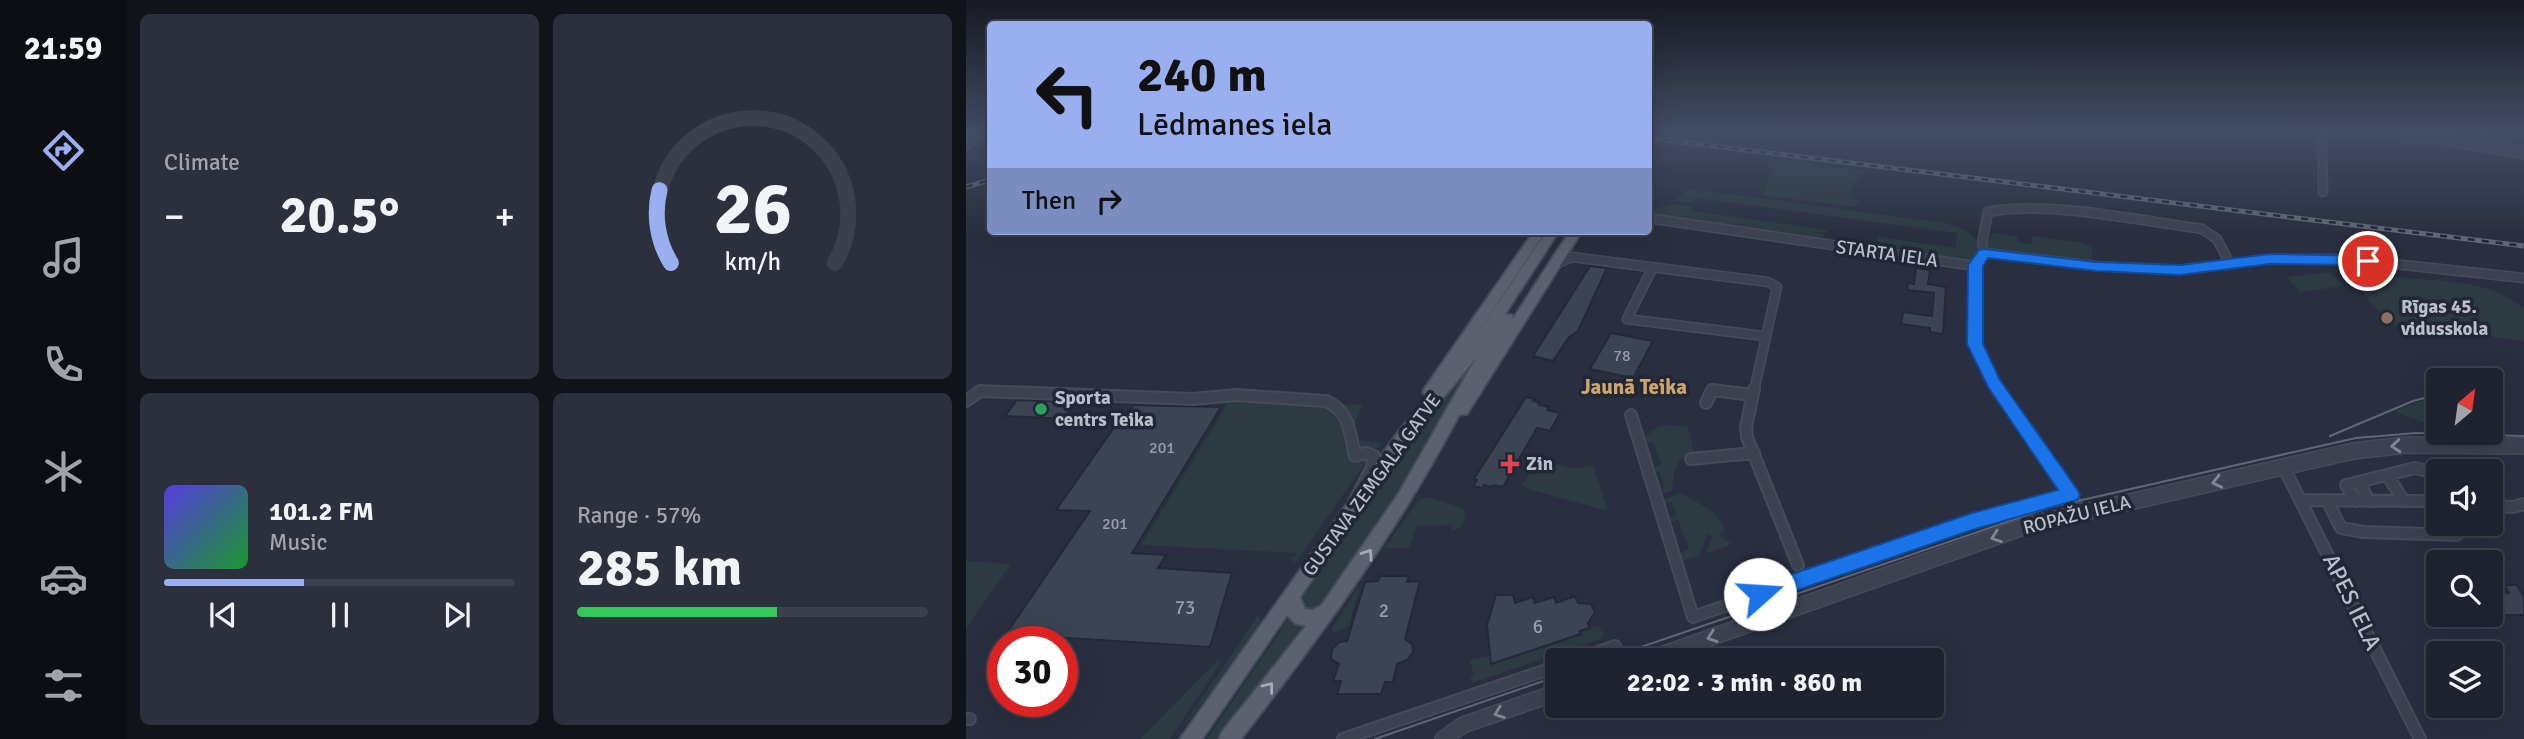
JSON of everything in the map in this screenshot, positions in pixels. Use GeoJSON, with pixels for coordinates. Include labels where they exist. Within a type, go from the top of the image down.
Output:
{"type":"FeatureCollection","features":[{"type":"Feature","properties":{"kind":"main road"},"geometry":{"type":"LineString","coordinates":[[1404,435],[1410,422],[1537,235]]}},
{"type":"Feature","properties":{"kind":"main road","name":"GUSTAVA ZEMGALA GATVE"},"geometry":{"type":"LineString","coordinates":[[1228,739],[1330,611],[1422,470],[1477,363],[1551,235]]}},
{"type":"Feature","properties":{"kind":"main road","name":"GUSTAVA ZEMGALA GATVE"},"geometry":{"type":"LineString","coordinates":[[1191,739],[1404,435],[1467,360],[1560,235]]}},
{"type":"Feature","properties":{"kind":"main road"},"geometry":{"type":"LineString","coordinates":[[1422,470],[1556,264],[1568,253],[1575,235]]}},
{"type":"Feature","properties":{"kind":"main road"},"geometry":{"type":"LineString","coordinates":[[1292,598],[1294,610],[1301,617],[1313,618],[1330,611]]}},
{"type":"Feature","properties":{"kind":"street"},"geometry":{"type":"LineString","coordinates":[[2323,166],[2323,192]]}},
{"type":"Feature","properties":{"kind":"street"},"geometry":{"type":"LineString","coordinates":[[2082,513],[1982,363],[1975,344],[1975,265],[1984,253],[1982,243],[1988,212],[1997,208],[2022,207],[2202,229],[2217,239],[2230,264]]}},
{"type":"Feature","properties":{"kind":"street","name":"STARTA IELA"},"geometry":{"type":"LineString","coordinates":[[1652,218],[1720,226],[1818,244],[1975,265]]}},
{"type":"Feature","properties":{"kind":"street"},"geometry":{"type":"LineString","coordinates":[[1568,253],[1774,284],[1777,287],[1746,427],[1747,437],[1798,565]]}},
{"type":"Feature","properties":{"kind":"street"},"geometry":{"type":"LineString","coordinates":[[1984,253],[2096,266],[2180,270],[2270,259],[2348,259],[2524,278]]}},
{"type":"Feature","properties":{"kind":"street"},"geometry":{"type":"LineString","coordinates":[[1653,267],[1627,319],[1764,336]]}},
{"type":"Feature","properties":{"kind":"street"},"geometry":{"type":"LineString","coordinates":[[1706,402],[1712,390],[1753,395]]}},
{"type":"Feature","properties":{"kind":"street"},"geometry":{"type":"LineString","coordinates":[[966,401],[979,391],[1194,400],[1236,395],[1335,403],[1344,411],[1354,456],[1366,453],[1374,456],[1374,466],[1357,490],[1353,507]]}},
{"type":"Feature","properties":{"kind":"street","name":"ROPAŽU IELA"},"geometry":{"type":"LineString","coordinates":[[1631,415],[1693,617],[1972,522],[2071,495]]}},
{"type":"Feature","properties":{"kind":"street","name":"ROPAŽU IELA"},"geometry":{"type":"LineString","coordinates":[[1681,648],[2029,526],[2082,513],[2353,450],[2397,446],[2524,446]]}},
{"type":"Feature","properties":{"kind":"street"},"geometry":{"type":"LineString","coordinates":[[1691,459],[1754,453]]}},
{"type":"Feature","properties":{"kind":"street","name":"APES IELA"},"geometry":{"type":"LineString","coordinates":[[2283,466],[2420,739]]}},
{"type":"Feature","properties":{"kind":"street"},"geometry":{"type":"LineString","coordinates":[[2356,501],[2346,485],[2415,468],[2426,471]]}},
{"type":"Feature","properties":{"kind":"street"},"geometry":{"type":"LineString","coordinates":[[2387,475],[2404,501]]}},
{"type":"Feature","properties":{"kind":"street"},"geometry":{"type":"LineString","coordinates":[[2358,482],[2369,501]]}},
{"type":"Feature","properties":{"kind":"street"},"geometry":{"type":"LineString","coordinates":[[2301,500],[2426,501]]}},
{"type":"Feature","properties":{"kind":"street"},"geometry":{"type":"LineString","coordinates":[[2327,500],[2341,528],[2364,533],[2426,534]]}},
{"type":"Feature","properties":{"kind":"street"},"geometry":{"type":"LineString","coordinates":[[2503,507],[2524,504]]}},
{"type":"Feature","properties":{"kind":"street"},"geometry":{"type":"LineString","coordinates":[[1609,648],[1615,646]]}},
{"type":"Feature","properties":{"kind":"street"},"geometry":{"type":"LineString","coordinates":[[1343,739],[1545,670]]}},
{"type":"Feature","properties":{"kind":"street"},"geometry":{"type":"LineString","coordinates":[[1443,739],[1464,725],[1545,697]]}},
{"type":"Feature","properties":{"kind":"shaded area"},"geometry":{"type":"Polygon","coordinates":[[[1774,166],[1830,166],[1867,171],[1866,174],[1860,174],[1849,195],[1860,202],[1854,207],[1763,195],[1774,166]]]}},
{"type":"Feature","properties":{"kind":"shaded area"},"geometry":{"type":"Polygon","coordinates":[[[1689,189],[1945,223],[1968,231],[1977,242],[1978,249],[1975,258],[1963,261],[1877,248],[1878,237],[1956,248],[1957,233],[1695,198],[1692,203],[1672,201],[1689,189]]]}},
{"type":"Feature","properties":{"kind":"shaded area"},"geometry":{"type":"Polygon","coordinates":[[[1672,204],[1691,206],[1690,211],[1827,230],[1827,233],[1807,231],[1825,235],[1820,240],[1803,240],[1734,226],[1652,216],[1652,210],[1672,204]]]}},
{"type":"Feature","properties":{"kind":"shaded area"},"geometry":{"type":"Polygon","coordinates":[[[1994,233],[2017,236],[2017,242],[2031,244],[2032,236],[2079,242],[2091,247],[2093,260],[1990,249],[1986,245],[1987,238],[1994,233]]]}},
{"type":"Feature","properties":{"kind":"shaded area"},"geometry":{"type":"Polygon","coordinates":[[[2330,272],[2343,286],[2300,292],[2287,277],[2330,272]]]}},
{"type":"Feature","properties":{"kind":"shaded area"},"geometry":{"type":"Polygon","coordinates":[[[2383,276],[2458,283],[2495,291],[2524,309],[2524,341],[2386,324],[2383,317],[2386,316],[2368,299],[2363,287],[2372,278],[2383,276]]]}},
{"type":"Feature","properties":{"kind":"shaded area"},"geometry":{"type":"Polygon","coordinates":[[[1469,366],[1422,459],[1397,500],[1318,611],[1305,611],[1301,600],[1396,459],[1469,366]]]}},
{"type":"Feature","properties":{"kind":"shaded area"},"geometry":{"type":"Polygon","coordinates":[[[1232,397],[1363,405],[1348,439],[1384,443],[1365,457],[1368,459],[1296,562],[1290,560],[1297,553],[1141,545],[1232,397]]]}},
{"type":"Feature","properties":{"kind":"shaded area"},"geometry":{"type":"Polygon","coordinates":[[[2426,399],[2426,423],[2394,411],[2426,399]]]}},
{"type":"Feature","properties":{"kind":"shaded area"},"geometry":{"type":"Polygon","coordinates":[[[1667,425],[1688,427],[1694,453],[1679,462],[1672,491],[1660,494],[1659,490],[1665,487],[1659,471],[1654,473],[1654,467],[1661,464],[1653,442],[1645,444],[1652,430],[1667,425]]]}},
{"type":"Feature","properties":{"kind":"shaded area"},"geometry":{"type":"Polygon","coordinates":[[[1539,460],[1575,469],[1593,465],[1608,511],[1531,490],[1522,485],[1539,460]]]}},
{"type":"Feature","properties":{"kind":"shaded area"},"geometry":{"type":"Polygon","coordinates":[[[1682,493],[1716,514],[1725,530],[1720,536],[1731,543],[1728,546],[1705,554],[1713,536],[1707,534],[1699,556],[1683,560],[1680,553],[1689,549],[1678,520],[1669,523],[1667,519],[1676,516],[1672,502],[1663,504],[1661,500],[1682,493]]]}},
{"type":"Feature","properties":{"kind":"shaded area"},"geometry":{"type":"Polygon","coordinates":[[[1429,497],[1464,509],[1462,526],[1451,532],[1452,525],[1416,526],[1410,548],[1384,548],[1419,500],[1429,497]]]}},
{"type":"Feature","properties":{"kind":"shaded area"},"geometry":{"type":"Polygon","coordinates":[[[966,561],[1011,564],[966,628],[966,561]]]}},
{"type":"Feature","properties":{"kind":"shaded area"},"geometry":{"type":"Polygon","coordinates":[[[1360,585],[1349,626],[1333,634],[1332,628],[1360,585]]]}},
{"type":"Feature","properties":{"kind":"shaded area"},"geometry":{"type":"Polygon","coordinates":[[[1258,616],[1260,621],[1254,636],[1174,739],[1258,616]]]}},
{"type":"Feature","properties":{"kind":"shaded area"},"geometry":{"type":"Polygon","coordinates":[[[1290,617],[1311,624],[1219,739],[1207,739],[1290,617]]]}},
{"type":"Feature","properties":{"kind":"shaded area"},"geometry":{"type":"Polygon","coordinates":[[[1598,626],[1604,633],[1603,638],[1574,648],[1545,648],[1545,658],[1472,683],[1470,676],[1474,674],[1469,660],[1490,656],[1491,663],[1598,626]]]}},
{"type":"Feature","properties":{"kind":"shaded area"},"geometry":{"type":"Polygon","coordinates":[[[1218,660],[1221,662],[1170,739],[1140,739],[1218,660]]]}},
{"type":"Feature","properties":{"kind":"building"},"geometry":{"type":"Polygon","coordinates":[[[1590,266],[1607,268],[1578,331],[1569,337],[1553,361],[1533,356],[1590,266]]]}},
{"type":"Feature","properties":{"kind":"building"},"geometry":{"type":"Polygon","coordinates":[[[1916,268],[1930,270],[1928,284],[1946,287],[1943,334],[1930,332],[1930,328],[1901,324],[1903,312],[1932,316],[1934,293],[1907,290],[1908,283],[1914,284],[1916,268]]]}},
{"type":"Feature","properties":{"kind":"building"},"geometry":{"type":"Polygon","coordinates":[[[1611,333],[1653,341],[1633,378],[1590,369],[1611,333]]]}},
{"type":"Feature","properties":{"kind":"building"},"geometry":{"type":"Polygon","coordinates":[[[1526,397],[1535,399],[1533,401],[1540,403],[1539,405],[1549,407],[1547,410],[1560,413],[1550,431],[1537,428],[1503,487],[1473,486],[1477,480],[1474,479],[1526,397]]]}},
{"type":"Feature","properties":{"kind":"building","name":"Sporta centrs Teika"},"geometry":{"type":"Polygon","coordinates":[[[1017,400],[1077,402],[1065,419],[1005,416],[1017,400]]]}},
{"type":"Feature","properties":{"kind":"building"},"geometry":{"type":"Polygon","coordinates":[[[1134,405],[1221,407],[1132,553],[1166,555],[1158,568],[1232,573],[1210,647],[1078,639],[1078,626],[1011,626],[1090,511],[1056,510],[1115,426],[1120,426],[1134,405]]]}},
{"type":"Feature","properties":{"kind":"building"},"geometry":{"type":"Polygon","coordinates":[[[1380,576],[1409,576],[1407,582],[1420,581],[1405,639],[1412,644],[1413,652],[1407,660],[1397,664],[1393,682],[1385,682],[1381,694],[1337,694],[1341,681],[1333,681],[1339,664],[1331,659],[1332,649],[1339,642],[1347,641],[1365,582],[1378,581],[1380,576]]]}},
{"type":"Feature","properties":{"kind":"building"},"geometry":{"type":"Polygon","coordinates":[[[2504,585],[2517,585],[2524,597],[2524,615],[2503,615],[2503,593],[2509,593],[2504,585]]]}},
{"type":"Feature","properties":{"kind":"building"},"geometry":{"type":"Polygon","coordinates":[[[1496,595],[1513,595],[1515,603],[1533,597],[1535,603],[1554,597],[1556,603],[1575,596],[1578,603],[1591,604],[1595,612],[1588,623],[1589,628],[1580,631],[1581,634],[1491,664],[1487,625],[1496,595]]]}},
{"type":"Feature","properties":{"kind":"tram line"},"geometry":{"type":"LineString","coordinates":[[2330,436],[2426,398]]}},
{"type":"Feature","properties":{"kind":"tram line"},"geometry":{"type":"LineString","coordinates":[[1638,648],[2051,507],[2356,438],[2416,433],[2524,436]]}},
{"type":"Feature","properties":{"kind":"tram line"},"geometry":{"type":"LineString","coordinates":[[1375,739],[1545,680]]}},
{"type":"Feature","properties":{"kind":"railway"},"geometry":{"type":"LineString","coordinates":[[1879,166],[2524,246]]}},
{"type":"Feature","properties":{"kind":"railway"},"geometry":{"type":"LineString","coordinates":[[966,187],[987,181]]}},
{"type":"Feature","properties":{"kind":"place","name":"Rīgas 45. vidusskola"},"geometry":{"type":"Point","coordinates":[2387,318]}},
{"type":"Feature","properties":{"kind":"place","name":"Sporta centrs Teika"},"geometry":{"type":"Point","coordinates":[1041,409]}},
{"type":"Feature","properties":{"kind":"place","name":"Zin"},"geometry":{"type":"Point","coordinates":[1510,464]}},
{"type":"Feature","properties":{"kind":"district","name":"Jaunā Teika"},"geometry":{"type":"Point","coordinates":[1634,387]}},
{"type":"Feature","properties":{"kind":"route"},"geometry":{"type":"LineString","coordinates":[[1760,594],[2027,504],[2071,495],[1994,383],[1975,344],[1975,265],[1984,253],[2096,266],[2180,270],[2270,259],[2368,261]]}}]}
